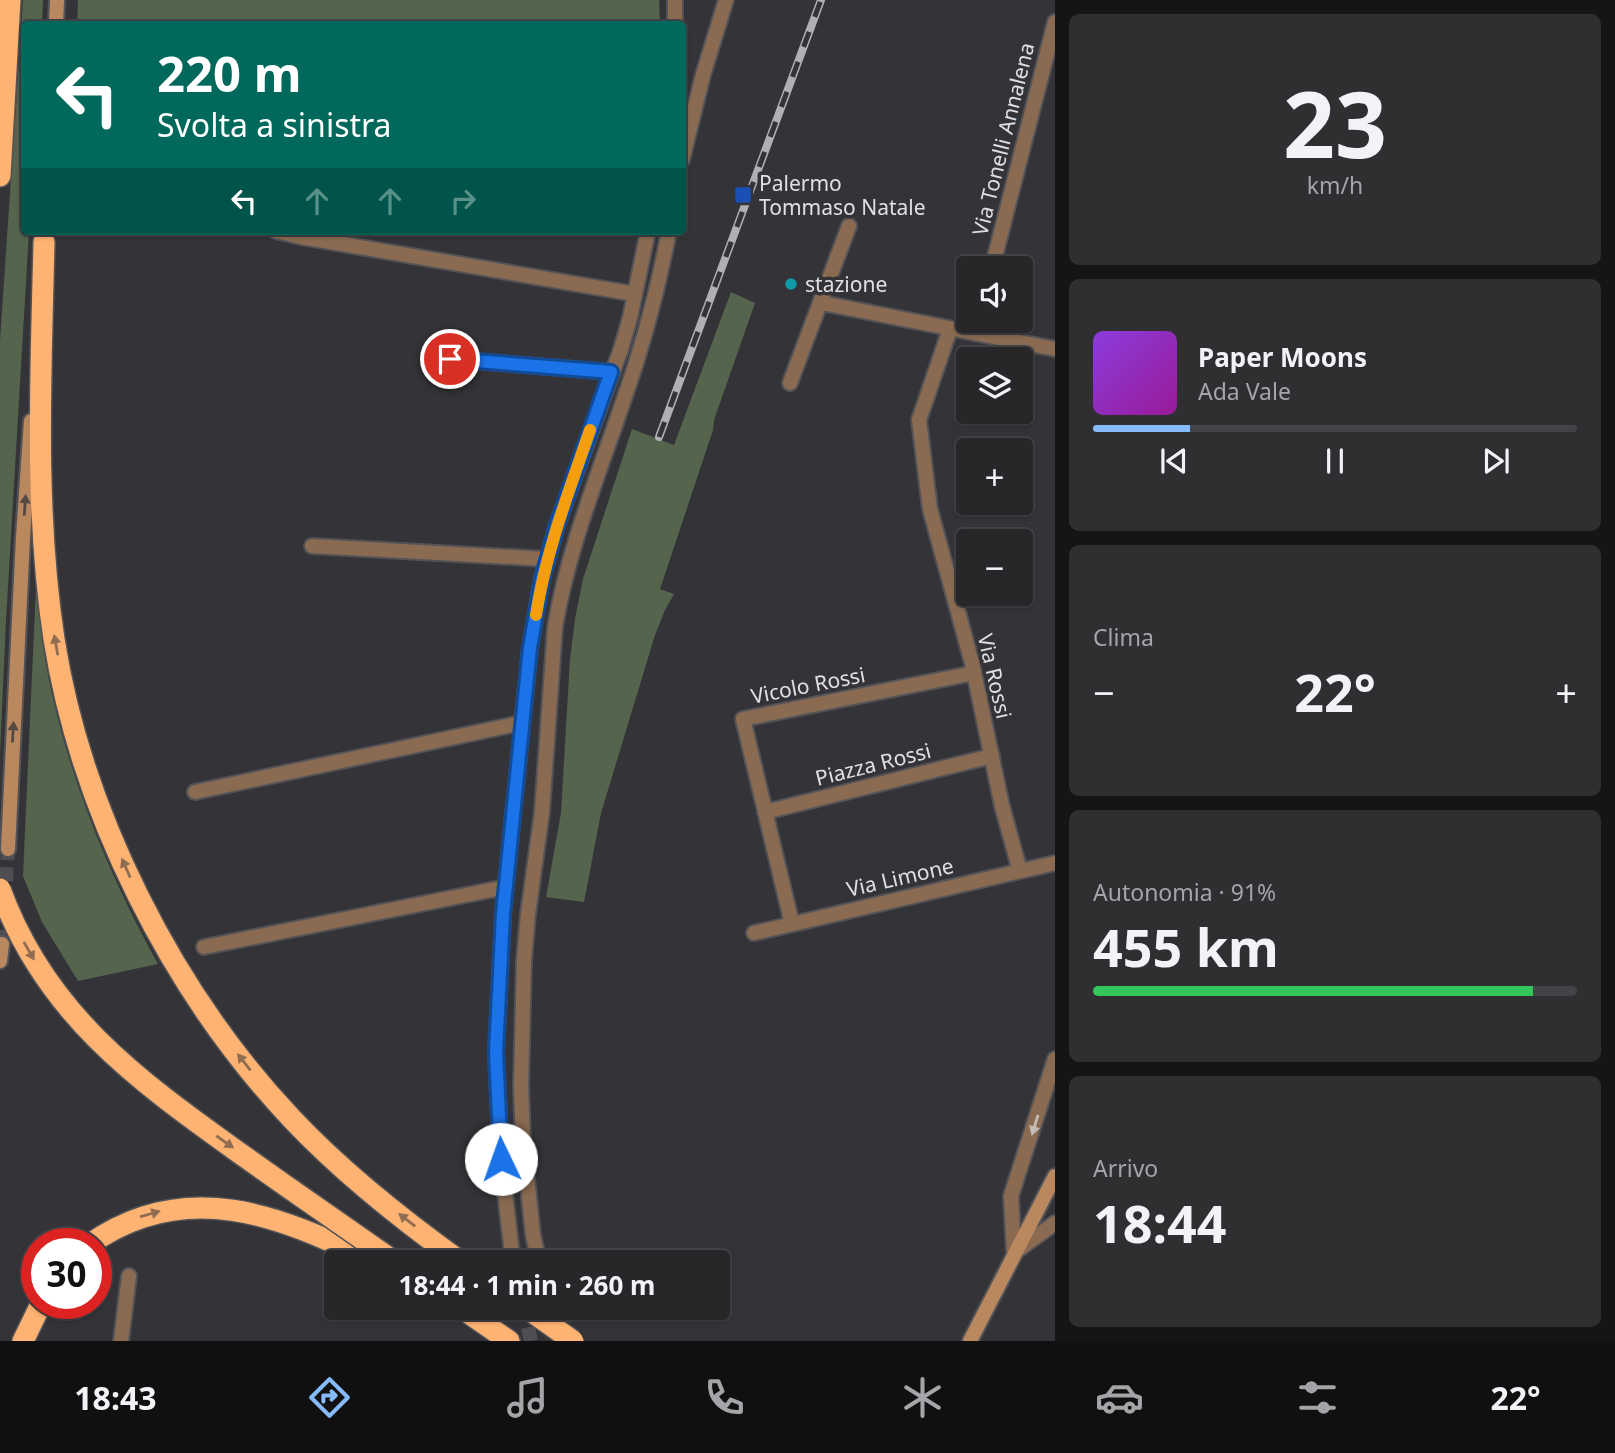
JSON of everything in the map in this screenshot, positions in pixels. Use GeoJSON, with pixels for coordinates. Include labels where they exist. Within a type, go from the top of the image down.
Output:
{"type":"FeatureCollection","features":[{"type":"Feature","properties":{"kind":"highway"},"geometry":{"type":"LineString","coordinates":[[0,176],[10,0]]}},
{"type":"Feature","properties":{"kind":"highway"},"geometry":{"type":"LineString","coordinates":[[45,237],[40,395],[41,500],[46,572],[54,639],[68,708],[83,759],[129,875],[156,929],[212,1020],[292,1119],[382,1201],[445,1250]]}},
{"type":"Feature","properties":{"kind":"highway"},"geometry":{"type":"LineString","coordinates":[[0,889],[19,934],[66,1007],[138,1079],[378,1250]]}},
{"type":"Feature","properties":{"kind":"highway"},"geometry":{"type":"LineString","coordinates":[[112,1229],[135,1219],[179,1208],[201,1206],[252,1213],[290,1224],[347,1250]]}},
{"type":"Feature","properties":{"kind":"highway"},"geometry":{"type":"LineString","coordinates":[[23,1341],[34,1319]]}},
{"type":"Feature","properties":{"kind":"highway"},"geometry":{"type":"LineString","coordinates":[[479,1320],[509,1341]]}},
{"type":"Feature","properties":{"kind":"highway"},"geometry":{"type":"LineString","coordinates":[[543,1320],[573,1341]]}},
{"type":"Feature","properties":{"kind":"main road"},"geometry":{"type":"LineString","coordinates":[[56,21],[57,0]]}},
{"type":"Feature","properties":{"kind":"main road"},"geometry":{"type":"LineString","coordinates":[[8,849],[23,537],[45,237]]}},
{"type":"Feature","properties":{"kind":"main road"},"geometry":{"type":"LineString","coordinates":[[0,961],[2,944]]}},
{"type":"Feature","properties":{"kind":"main road"},"geometry":{"type":"LineString","coordinates":[[970,1341],[1055,1176]]}},
{"type":"Feature","properties":{"kind":"street"},"geometry":{"type":"LineString","coordinates":[[675,0],[675,21]]}},
{"type":"Feature","properties":{"kind":"street"},"geometry":{"type":"LineString","coordinates":[[686,144],[726,0]]}},
{"type":"Feature","properties":{"kind":"street","name":"Via Tonelli Annalena"},"geometry":{"type":"LineString","coordinates":[[995,256],[1055,22]]}},
{"type":"Feature","properties":{"kind":"street"},"geometry":{"type":"LineString","coordinates":[[790,383],[849,226]]}},
{"type":"Feature","properties":{"kind":"street"},"geometry":{"type":"LineString","coordinates":[[293,235],[635,294]]}},
{"type":"Feature","properties":{"kind":"street"},"geometry":{"type":"LineString","coordinates":[[512,1250],[501,1159],[496,1052],[506,887],[530,648],[547,559],[627,328],[647,235]]}},
{"type":"Feature","properties":{"kind":"street"},"geometry":{"type":"LineString","coordinates":[[536,1250],[523,1140],[521,1086],[524,972],[528,914],[542,812],[555,627],[575,543],[655,299],[668,235]]}},
{"type":"Feature","properties":{"kind":"street"},"geometry":{"type":"LineString","coordinates":[[821,303],[956,329]]}},
{"type":"Feature","properties":{"kind":"street","name":"Via Rossi"},"geometry":{"type":"LineString","coordinates":[[950,329],[919,420],[930,509],[974,673],[1002,806],[1020,871]]}},
{"type":"Feature","properties":{"kind":"street"},"geometry":{"type":"LineString","coordinates":[[998,333],[1055,349]]}},
{"type":"Feature","properties":{"kind":"street"},"geometry":{"type":"LineString","coordinates":[[450,359],[611,372]]}},
{"type":"Feature","properties":{"kind":"street"},"geometry":{"type":"LineString","coordinates":[[312,546],[547,559]]}},
{"type":"Feature","properties":{"kind":"street","name":"Vicolo Rossi"},"geometry":{"type":"LineString","coordinates":[[765,812],[743,719],[974,673]]}},
{"type":"Feature","properties":{"kind":"street"},"geometry":{"type":"LineString","coordinates":[[195,792],[521,723]]}},
{"type":"Feature","properties":{"kind":"street","name":"Piazza Rossi"},"geometry":{"type":"LineString","coordinates":[[765,812],[992,756]]}},
{"type":"Feature","properties":{"kind":"street"},"geometry":{"type":"LineString","coordinates":[[765,812],[792,924]]}},
{"type":"Feature","properties":{"kind":"street","name":"Via Limone"},"geometry":{"type":"LineString","coordinates":[[754,933],[1055,863]]}},
{"type":"Feature","properties":{"kind":"street"},"geometry":{"type":"LineString","coordinates":[[204,947],[506,887]]}},
{"type":"Feature","properties":{"kind":"street"},"geometry":{"type":"LineString","coordinates":[[1014,1252],[1011,1196],[1055,1059]]}},
{"type":"Feature","properties":{"kind":"street"},"geometry":{"type":"LineString","coordinates":[[1014,1252],[1055,1223]]}},
{"type":"Feature","properties":{"kind":"street"},"geometry":{"type":"LineString","coordinates":[[121,1341],[129,1276]]}},
{"type":"Feature","properties":{"kind":"green space"},"geometry":{"type":"Polygon","coordinates":[[[23,0],[43,0],[42,21],[22,21],[23,0]]]}},
{"type":"Feature","properties":{"kind":"green space"},"geometry":{"type":"Polygon","coordinates":[[[78,0],[659,0],[660,21],[77,21],[78,0]]]}},
{"type":"Feature","properties":{"kind":"green space"},"geometry":{"type":"Polygon","coordinates":[[[21,30],[21,235],[29,235],[0,753],[0,341],[21,30]]]}},
{"type":"Feature","properties":{"kind":"green space"},"geometry":{"type":"Polygon","coordinates":[[[731,292],[755,303],[660,589],[674,594],[655,635],[601,813],[584,902],[546,897],[561,813],[570,659],[583,579],[632,429],[674,445],[731,292]]]}},
{"type":"Feature","properties":{"kind":"green space"},"geometry":{"type":"Polygon","coordinates":[[[36,587],[49,681],[82,798],[109,866],[158,964],[78,981],[42,922],[23,876],[36,587]]]}},
{"type":"Feature","properties":{"kind":"tunnel"},"geometry":{"type":"LineString","coordinates":[[2,944],[8,849]]}},
{"type":"Feature","properties":{"kind":"tunnel"},"geometry":{"type":"LineString","coordinates":[[526,1320],[531,1341]]}},
{"type":"Feature","properties":{"kind":"railway"},"geometry":{"type":"LineString","coordinates":[[659,437],[821,0]]}},
{"type":"Feature","properties":{"kind":"slow traffic"},"geometry":{"type":"LineString","coordinates":[[536,615],[542,579],[557,525],[590,430]]}},
{"type":"Feature","properties":{"kind":"place","name":"Palermo Tommaso Natale"},"geometry":{"type":"Point","coordinates":[743,195]}},
{"type":"Feature","properties":{"kind":"place","name":"stazione"},"geometry":{"type":"Point","coordinates":[791,284]}},
{"type":"Feature","properties":{"kind":"route"},"geometry":{"type":"LineString","coordinates":[[450,359],[611,372],[557,525],[542,579],[530,648],[503,914],[496,1052],[501,1159]]}}]}
